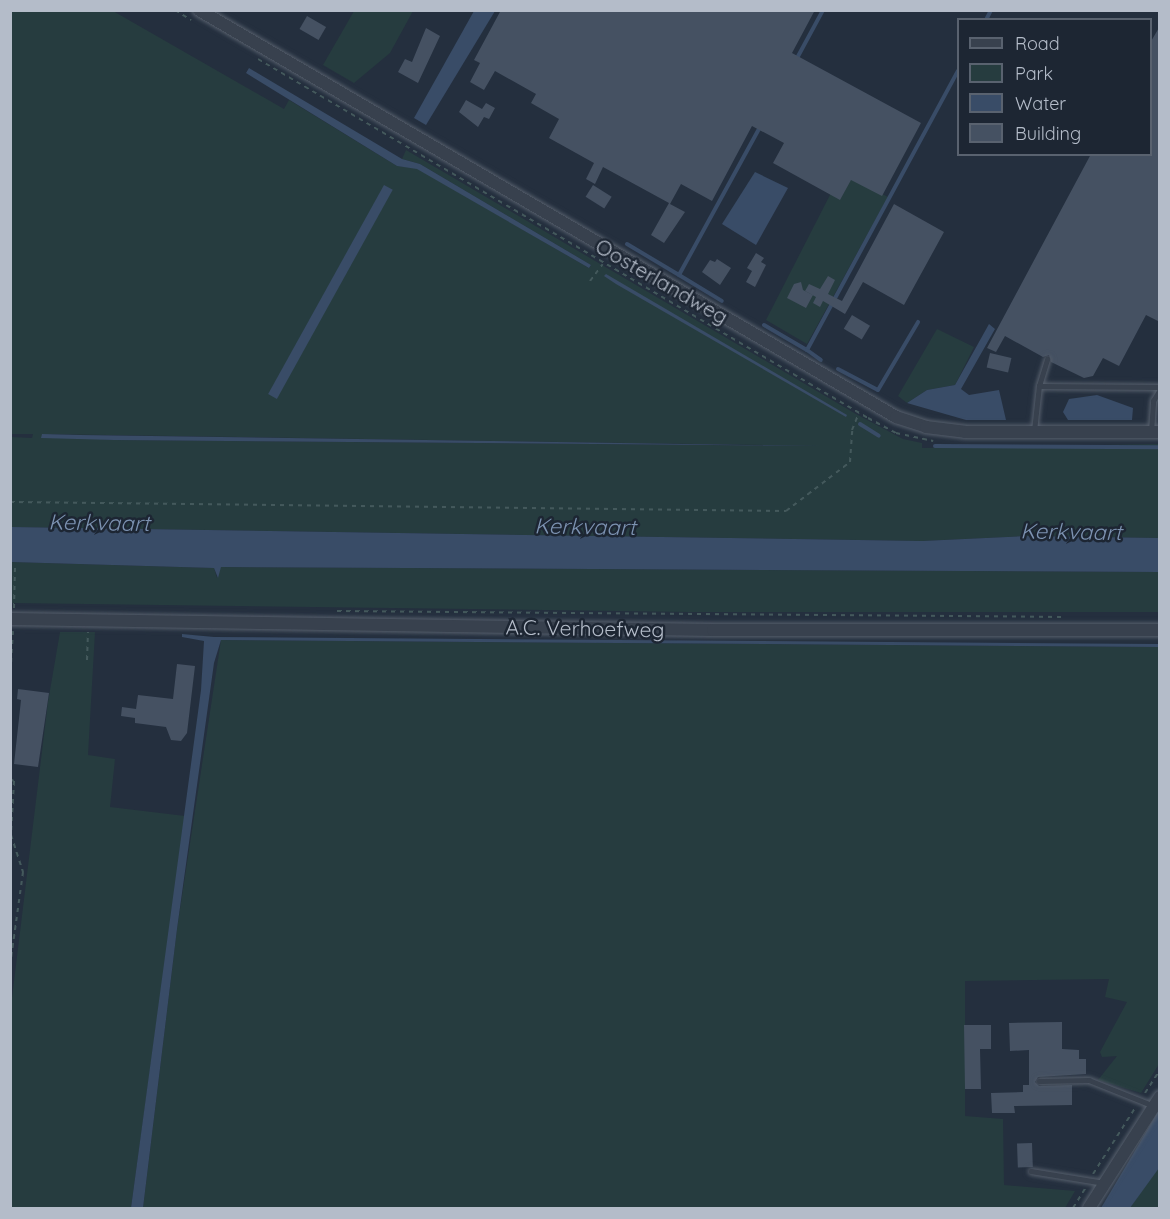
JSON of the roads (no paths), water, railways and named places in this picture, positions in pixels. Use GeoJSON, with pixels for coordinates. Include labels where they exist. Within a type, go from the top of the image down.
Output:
{"type":"FeatureCollection","features":[{"type":"Feature","properties":{"kind":"street","name":"Oosterlandweg"},"geometry":{"type":"LineString","coordinates":[[199,10],[865,400],[926,427],[966,432],[1155,432]]}},
{"type":"Feature","properties":{"kind":"street","name":"A.C. Verhoefweg"},"geometry":{"type":"LineString","coordinates":[[12,614],[713,630],[1160,630]]}},
{"type":"Feature","properties":{"kind":"street"},"geometry":{"type":"LineString","coordinates":[[1089,1209],[1157,1102]]}},
{"type":"Feature","properties":{"kind":"lane"},"geometry":{"type":"LineString","coordinates":[[1034,432],[1039,386],[1047,359]]}},
{"type":"Feature","properties":{"kind":"lane"},"geometry":{"type":"LineString","coordinates":[[1039,386],[1160,388],[1153,401],[1155,432]]}},
{"type":"Feature","properties":{"kind":"lane"},"geometry":{"type":"LineString","coordinates":[[1039,1081],[1089,1080],[1141,1100],[1157,1102]]}},
{"type":"Feature","properties":{"kind":"lane"},"geometry":{"type":"LineString","coordinates":[[1031,1171],[1104,1183]]}},
{"type":"Feature","properties":{"kind":"water"},"geometry":{"type":"Polygon","coordinates":[[[474,11],[495,11],[426,125],[414,118],[474,11]]]}},
{"type":"Feature","properties":{"kind":"water"},"geometry":{"type":"Polygon","coordinates":[[[249,68],[402,159],[420,164],[591,265],[589,268],[417,169],[397,166],[246,73],[249,68]]]}},
{"type":"Feature","properties":{"kind":"water"},"geometry":{"type":"Polygon","coordinates":[[[755,172],[788,188],[756,245],[722,224],[755,172]]]}},
{"type":"Feature","properties":{"kind":"water"},"geometry":{"type":"Polygon","coordinates":[[[384,185],[393,190],[277,399],[268,394],[384,185]]]}},
{"type":"Feature","properties":{"kind":"water"},"geometry":{"type":"Polygon","coordinates":[[[606,274],[847,415],[846,417],[616,284],[604,276],[606,274]]]}},
{"type":"Feature","properties":{"kind":"water"},"geometry":{"type":"Polygon","coordinates":[[[989,324],[995,329],[961,389],[969,395],[999,390],[1006,420],[966,420],[907,403],[927,390],[955,385],[989,324]]]}},
{"type":"Feature","properties":{"kind":"water"},"geometry":{"type":"Polygon","coordinates":[[[1097,395],[1133,408],[1132,420],[1068,420],[1063,412],[1069,399],[1097,395]]]}},
{"type":"Feature","properties":{"kind":"water"},"geometry":{"type":"Polygon","coordinates":[[[42,434],[822,446],[114,440],[41,438],[42,434]]]}},
{"type":"Feature","properties":{"kind":"water"},"geometry":{"type":"Polygon","coordinates":[[[11,527],[922,541],[1026,536],[1159,538],[1160,572],[221,567],[218,578],[214,568],[11,562],[11,527]]]}},
{"type":"Feature","properties":{"kind":"water"},"geometry":{"type":"Polygon","coordinates":[[[182,634],[214,637],[1159,644],[1160,647],[221,640],[214,663],[177,929],[143,1208],[131,1208],[201,690],[204,641],[182,637],[182,634]]]}},
{"type":"Feature","properties":{"kind":"water"},"geometry":{"type":"Polygon","coordinates":[[[1159,1110],[1159,1168],[1130,1208],[1101,1208],[1159,1110]]]}},
{"type":"Feature","properties":{"kind":"waterway"},"geometry":{"type":"LineString","coordinates":[[796,60],[823,10]]}},
{"type":"Feature","properties":{"kind":"waterway"},"geometry":{"type":"LineString","coordinates":[[987,18],[991,10]]}},
{"type":"Feature","properties":{"kind":"waterway"},"geometry":{"type":"LineString","coordinates":[[764,325],[807,350],[957,73]]}},
{"type":"Feature","properties":{"kind":"waterway"},"geometry":{"type":"LineString","coordinates":[[627,244],[679,275],[760,127]]}},
{"type":"Feature","properties":{"kind":"waterway"},"geometry":{"type":"LineString","coordinates":[[679,275],[722,301]]}},
{"type":"Feature","properties":{"kind":"waterway"},"geometry":{"type":"LineString","coordinates":[[838,369],[878,390],[918,322]]}},
{"type":"Feature","properties":{"kind":"waterway"},"geometry":{"type":"LineString","coordinates":[[807,350],[821,360]]}},
{"type":"Feature","properties":{"kind":"waterway"},"geometry":{"type":"LineString","coordinates":[[860,424],[879,436]]}},
{"type":"Feature","properties":{"kind":"waterway"},"geometry":{"type":"LineString","coordinates":[[935,446],[1160,447]]}},
{"type":"Feature","properties":{"kind":"water label","name":"Kerkvaart"},"geometry":{"type":"Point","coordinates":[99,523]}},
{"type":"Feature","properties":{"kind":"water label","name":"Kerkvaart"},"geometry":{"type":"Point","coordinates":[585,527]}},
{"type":"Feature","properties":{"kind":"water label","name":"Kerkvaart"},"geometry":{"type":"Point","coordinates":[1071,532]}}]}
